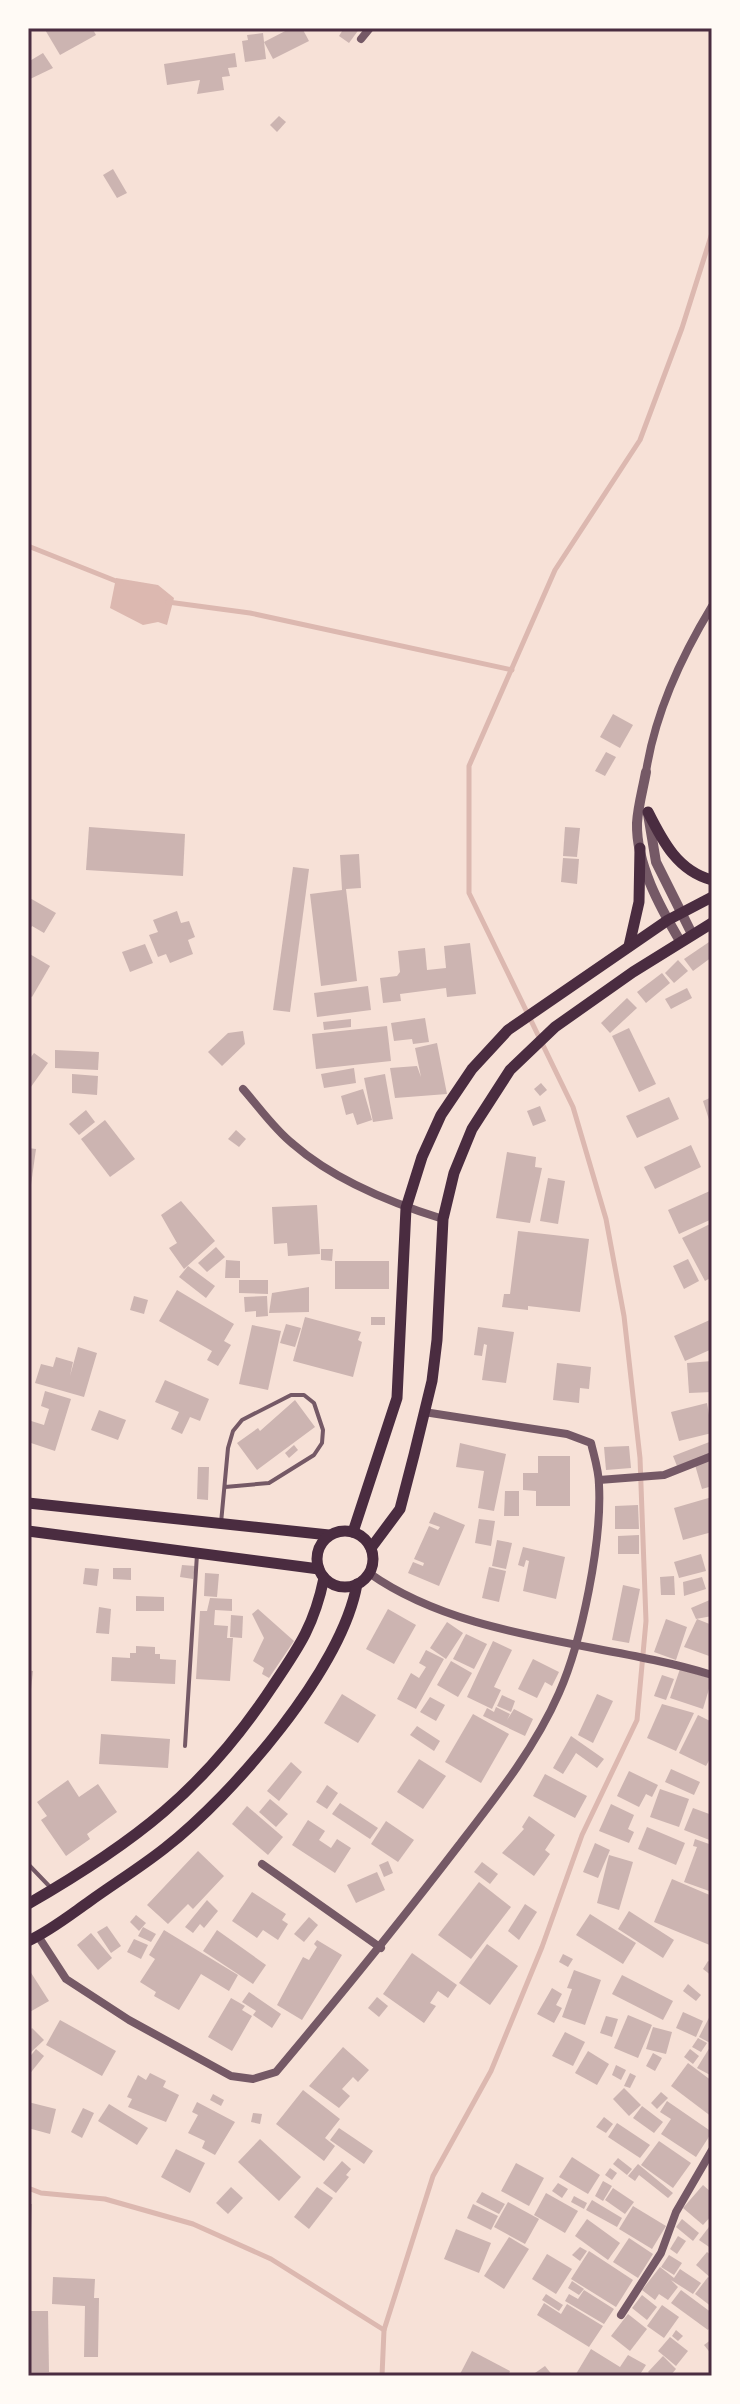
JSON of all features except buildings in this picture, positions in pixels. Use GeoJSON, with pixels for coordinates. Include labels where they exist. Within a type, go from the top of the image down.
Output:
{"type":"FeatureCollection","features":[{"type":"Feature","properties":{"kind":"main road"},"geometry":{"type":"LineString","coordinates":[[648,812],[665,846],[693,875],[712,880]]}},
{"type":"Feature","properties":{"kind":"main road"},"geometry":{"type":"LineString","coordinates":[[629,946],[639,902],[640,848]]}},
{"type":"Feature","properties":{"kind":"main road"},"geometry":{"type":"LineString","coordinates":[[353,1532],[397,1398],[406,1208],[422,1157],[441,1115],[472,1069],[508,1030],[668,920],[712,897]]}},
{"type":"Feature","properties":{"kind":"main road"},"geometry":{"type":"LineString","coordinates":[[28,1531],[197,1552],[322,1573],[346,1586],[357,1584],[369,1573],[371,1548],[400,1509],[424,1412],[437,1340],[443,1219],[454,1173],[472,1129],[510,1070],[555,1027],[680,941],[712,923]]}},
{"type":"Feature","properties":{"kind":"main road"},"geometry":{"type":"LineString","coordinates":[[28,1503],[329,1535],[340,1531],[353,1532],[371,1548]]}},
{"type":"Feature","properties":{"kind":"main road"},"geometry":{"type":"LineString","coordinates":[[28,1904],[129,1841],[186,1795],[237,1741],[316,1617],[322,1573],[318,1551],[329,1535]]}},
{"type":"Feature","properties":{"kind":"main road"},"geometry":{"type":"LineString","coordinates":[[33,1939],[167,1847],[252,1764],[296,1706],[330,1651],[353,1607],[357,1584]]}},
{"type":"Feature","properties":{"kind":"street"},"geometry":{"type":"LineString","coordinates":[[361,39],[370,28]]}},
{"type":"Feature","properties":{"kind":"street"},"geometry":{"type":"LineString","coordinates":[[680,941],[668,920],[640,848],[637,822],[651,738],[688,647],[712,606]]}},
{"type":"Feature","properties":{"kind":"street"},"geometry":{"type":"LineString","coordinates":[[646,772],[648,812],[656,862],[692,934]]}},
{"type":"Feature","properties":{"kind":"street"},"geometry":{"type":"LineString","coordinates":[[243,1089],[302,1151],[323,1167],[406,1208],[443,1219]]}},
{"type":"Feature","properties":{"kind":"street"},"geometry":{"type":"LineString","coordinates":[[33,1939],[66,1979],[129,2020],[231,2076],[253,2079],[276,2072],[381,1948],[537,1736],[560,1692],[575,1648],[591,1565],[599,1480],[591,1443],[567,1434],[424,1412]]}},
{"type":"Feature","properties":{"kind":"street"},"geometry":{"type":"LineString","coordinates":[[599,1480],[664,1475],[712,1456]]}},
{"type":"Feature","properties":{"kind":"street"},"geometry":{"type":"LineString","coordinates":[[369,1573],[397,1593],[439,1609],[575,1648],[712,1675]]}},
{"type":"Feature","properties":{"kind":"street"},"geometry":{"type":"LineString","coordinates":[[262,1864],[381,1948]]}},
{"type":"Feature","properties":{"kind":"street"},"geometry":{"type":"LineString","coordinates":[[621,2315],[661,2253],[676,2212],[712,2150]]}},
{"type":"Feature","properties":{"kind":"lane"},"geometry":{"type":"LineString","coordinates":[[221,1525],[228,1448],[233,1431],[242,1420],[291,1395],[304,1395],[314,1403],[323,1430],[322,1443],[314,1455],[269,1483],[225,1487]]}},
{"type":"Feature","properties":{"kind":"lane"},"geometry":{"type":"LineString","coordinates":[[185,1746],[197,1552]]}},
{"type":"Feature","properties":{"kind":"lane"},"geometry":{"type":"LineString","coordinates":[[28,1864],[52,1890]]}},
{"type":"Feature","properties":{"kind":"shaded area"},"geometry":{"type":"Polygon","coordinates":[[[116,578],[158,585],[174,598],[167,625],[158,622],[143,625],[110,608],[116,578]]]}},
{"type":"Feature","properties":{"kind":"waterway"},"geometry":{"type":"LineString","coordinates":[[382,2376],[384,2330],[433,2176],[491,2071],[542,1947],[582,1835],[637,1720],[646,1621],[640,1458],[624,1316],[606,1219],[573,1107],[469,893],[469,766],[555,570],[640,440],[682,328],[712,233]]}},
{"type":"Feature","properties":{"kind":"waterway"},"geometry":{"type":"LineString","coordinates":[[28,546],[121,583]]}},
{"type":"Feature","properties":{"kind":"waterway"},"geometry":{"type":"LineString","coordinates":[[168,602],[250,613],[512,670]]}},
{"type":"Feature","properties":{"kind":"waterway"},"geometry":{"type":"LineString","coordinates":[[28,2188],[41,2193],[105,2199],[193,2224],[271,2259],[384,2330]]}}]}
